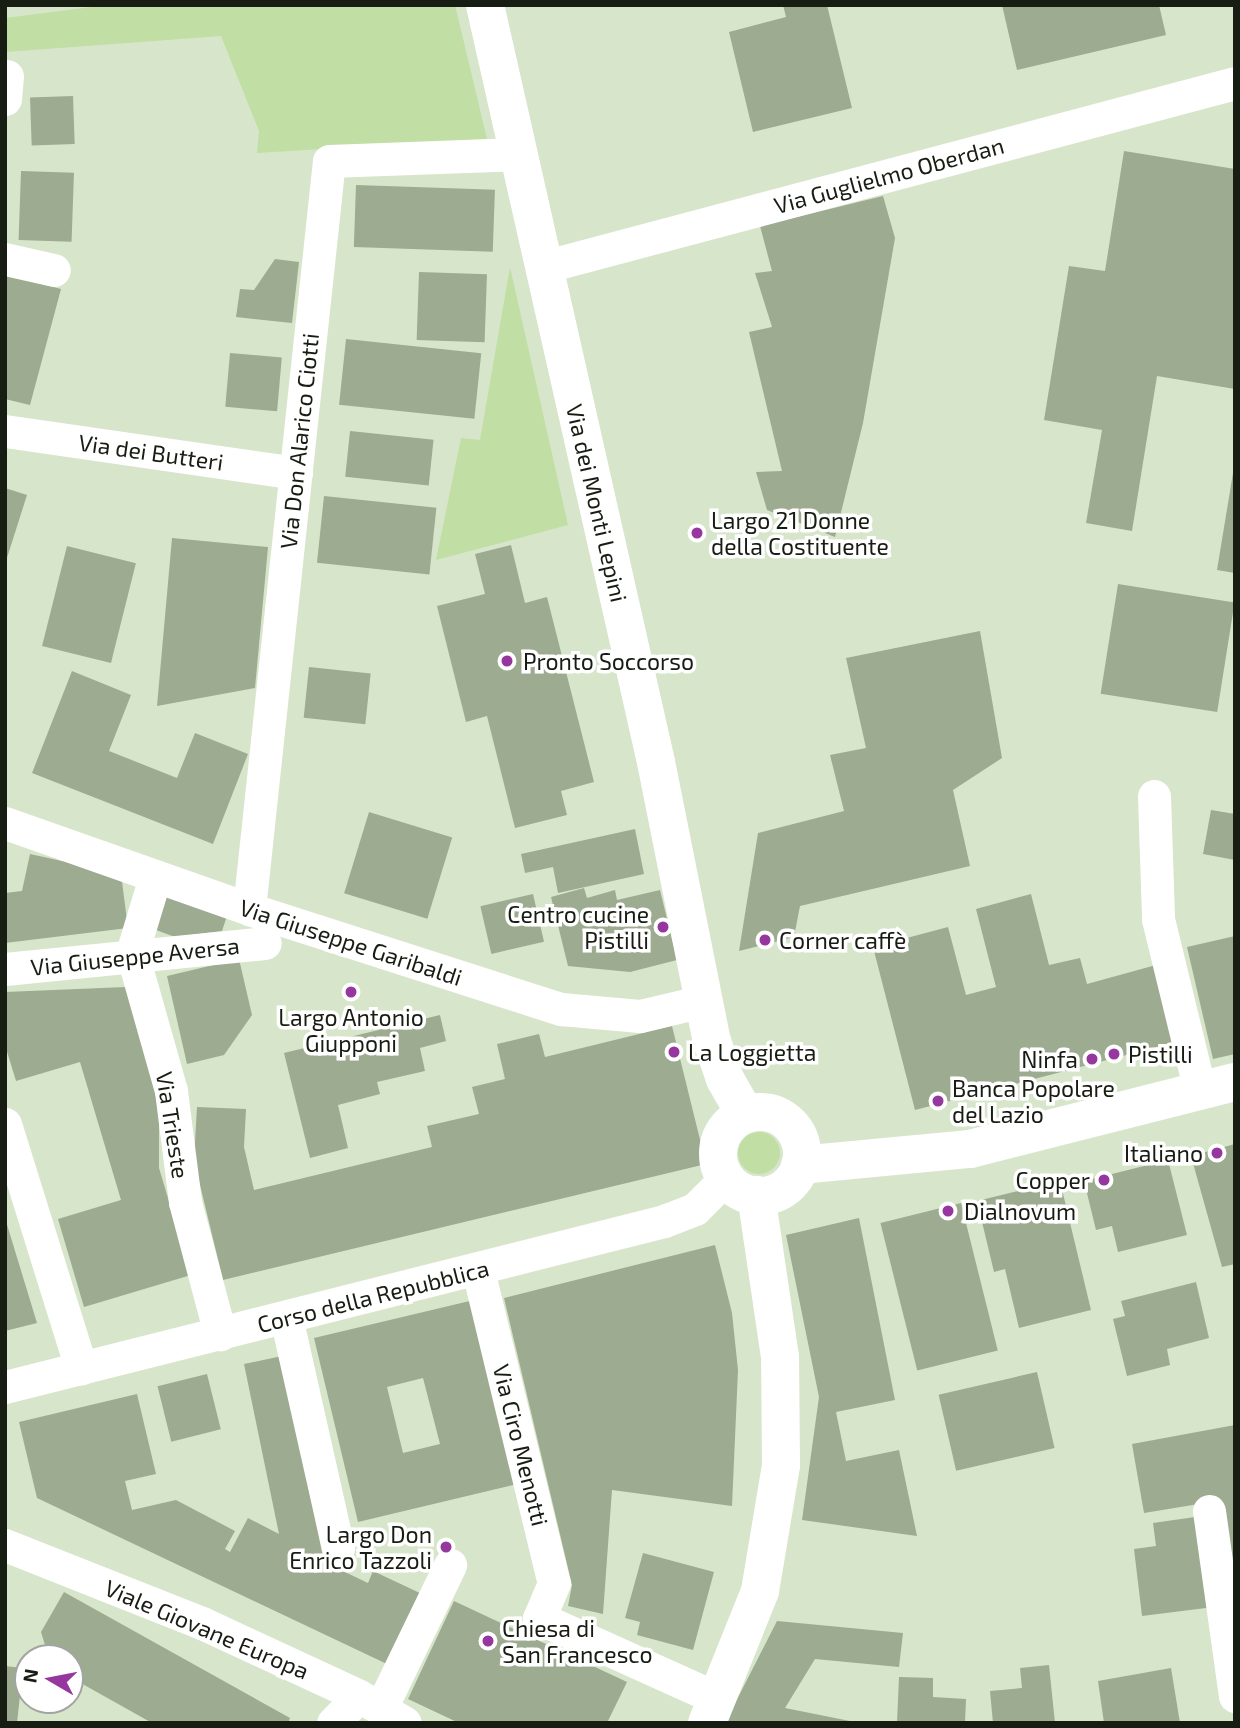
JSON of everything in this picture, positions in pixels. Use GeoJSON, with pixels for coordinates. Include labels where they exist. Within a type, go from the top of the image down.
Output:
{"type":"FeatureCollection","features":[{"type":"Feature","properties":{"kind":"street","name":"Via dei Monti Lepini"},"geometry":{"type":"LineString","coordinates":[[485,5],[656,762],[703,1001],[718,1060],[745,1114]]}},
{"type":"Feature","properties":{"kind":"street","name":"Via Guglielmo Oberdan"},"geometry":{"type":"LineString","coordinates":[[543,267],[1235,83]]}},
{"type":"Feature","properties":{"kind":"street","name":"Via Don Alarico Ciotti"},"geometry":{"type":"LineString","coordinates":[[249,909],[329,161],[519,154]]}},
{"type":"Feature","properties":{"kind":"street"},"geometry":{"type":"LineString","coordinates":[[5,259],[54,270]]}},
{"type":"Feature","properties":{"kind":"street","name":"Via dei Butteri"},"geometry":{"type":"LineString","coordinates":[[5,431],[296,473]]}},
{"type":"Feature","properties":{"kind":"street"},"geometry":{"type":"LineString","coordinates":[[800,1164],[970,1149],[1217,1086],[1158,919],[1153,796]]}},
{"type":"Feature","properties":{"kind":"street","name":"Via Giuseppe Garibaldi"},"geometry":{"type":"LineString","coordinates":[[7,829],[569,1010],[640,1016],[703,1001]]}},
{"type":"Feature","properties":{"kind":"street"},"geometry":{"type":"LineString","coordinates":[[132,953],[155,877]]}},
{"type":"Feature","properties":{"kind":"street","name":"Via Giuseppe Aversa"},"geometry":{"type":"LineString","coordinates":[[5,969],[132,953],[265,943]]}},
{"type":"Feature","properties":{"kind":"street","name":"Via Trieste"},"geometry":{"type":"LineString","coordinates":[[132,953],[171,1091],[185,1202],[220,1334]]}},
{"type":"Feature","properties":{"kind":"street"},"geometry":{"type":"LineString","coordinates":[[713,1711],[760,1591],[781,1465],[780,1357],[741,1187],[718,1155],[720,1142],[734,1121],[745,1114],[771,1113],[783,1118],[799,1139],[800,1164],[788,1185],[741,1187]]}},
{"type":"Feature","properties":{"kind":"street"},"geometry":{"type":"LineString","coordinates":[[5,1124],[81,1368]]}},
{"type":"Feature","properties":{"kind":"street","name":"Corso della Repubblica"},"geometry":{"type":"LineString","coordinates":[[5,1387],[478,1270],[681,1216],[708,1200],[741,1187]]}},
{"type":"Feature","properties":{"kind":"street","name":"Via Ciro Menotti"},"geometry":{"type":"LineString","coordinates":[[478,1270],[554,1583],[539,1618],[713,1711]]}},
{"type":"Feature","properties":{"kind":"street"},"geometry":{"type":"LineString","coordinates":[[286,1317],[338,1548]]}},
{"type":"Feature","properties":{"kind":"street"},"geometry":{"type":"LineString","coordinates":[[1209,1511],[1235,1696]]}},
{"type":"Feature","properties":{"kind":"street","name":"Viale Giovane Europa"},"geometry":{"type":"LineString","coordinates":[[5,1545],[202,1623],[382,1709]]}},
{"type":"Feature","properties":{"kind":"street"},"geometry":{"type":"LineString","coordinates":[[333,1723],[382,1709],[450,1564]]}},
{"type":"Feature","properties":{"kind":"green space"},"geometry":{"type":"Polygon","coordinates":[[[107,5],[455,5],[487,139],[257,153],[259,131],[221,36],[5,52],[5,18],[107,5]]]}},
{"type":"Feature","properties":{"kind":"green space"},"geometry":{"type":"Polygon","coordinates":[[[510,267],[568,525],[436,560],[461,438],[480,440],[510,267]]]}},
{"type":"Feature","properties":{"kind":"green space"},"geometry":{"type":"Polygon","coordinates":[[[759,1132],[774,1138],[780,1153],[774,1168],[759,1174],[744,1168],[738,1153],[744,1138],[759,1132]]]}},
{"type":"Feature","properties":{"kind":"building"},"geometry":{"type":"Polygon","coordinates":[[[783,5],[827,5],[852,108],[753,132],[729,32],[786,17],[783,5]]]}},
{"type":"Feature","properties":{"kind":"building"},"geometry":{"type":"Polygon","coordinates":[[[1002,5],[1159,5],[1166,35],[1017,70],[1002,5]]]}},
{"type":"Feature","properties":{"kind":"building"},"geometry":{"type":"Polygon","coordinates":[[[73,96],[75,144],[32,145],[30,98],[73,96]]]}},
{"type":"Feature","properties":{"kind":"building"},"geometry":{"type":"Polygon","coordinates":[[[1124,151],[1235,169],[1235,389],[1157,376],[1132,531],[1086,523],[1102,430],[1044,420],[1069,266],[1105,271],[1124,151]]]}},
{"type":"Feature","properties":{"kind":"building"},"geometry":{"type":"Polygon","coordinates":[[[21,171],[74,173],[72,242],[19,240],[21,171]]]}},
{"type":"Feature","properties":{"kind":"building"},"geometry":{"type":"Polygon","coordinates":[[[356,185],[495,190],[493,252],[354,247],[356,185]]]}},
{"type":"Feature","properties":{"kind":"building"},"geometry":{"type":"Polygon","coordinates":[[[883,196],[895,238],[863,423],[835,537],[767,510],[756,472],[782,471],[749,332],[772,327],[755,273],[772,271],[760,226],[883,196]]]}},
{"type":"Feature","properties":{"kind":"building"},"geometry":{"type":"Polygon","coordinates":[[[275,259],[299,262],[292,323],[236,317],[240,289],[254,290],[275,259]]]}},
{"type":"Feature","properties":{"kind":"building"},"geometry":{"type":"Polygon","coordinates":[[[419,272],[487,274],[485,342],[417,340],[419,272]]]}},
{"type":"Feature","properties":{"kind":"building"},"geometry":{"type":"Polygon","coordinates":[[[7,275],[61,289],[30,405],[5,399],[7,275]]]}},
{"type":"Feature","properties":{"kind":"building"},"geometry":{"type":"Polygon","coordinates":[[[346,339],[481,353],[474,419],[339,405],[346,339]]]}},
{"type":"Feature","properties":{"kind":"building"},"geometry":{"type":"Polygon","coordinates":[[[230,353],[282,358],[277,411],[225,407],[230,353]]]}},
{"type":"Feature","properties":{"kind":"building"},"geometry":{"type":"Polygon","coordinates":[[[350,431],[434,440],[429,486],[345,477],[350,431]]]}},
{"type":"Feature","properties":{"kind":"building"},"geometry":{"type":"Polygon","coordinates":[[[1235,473],[1235,573],[1217,570],[1235,473]]]}},
{"type":"Feature","properties":{"kind":"building"},"geometry":{"type":"Polygon","coordinates":[[[5,488],[27,495],[6,561],[5,560],[5,488]]]}},
{"type":"Feature","properties":{"kind":"building"},"geometry":{"type":"Polygon","coordinates":[[[324,496],[436,508],[429,574],[317,563],[324,496]]]}},
{"type":"Feature","properties":{"kind":"building"},"geometry":{"type":"Polygon","coordinates":[[[172,538],[268,547],[255,688],[157,706],[172,538]]]}},
{"type":"Feature","properties":{"kind":"building","name":"Pronto Soccorso"},"geometry":{"type":"Polygon","coordinates":[[[511,545],[525,603],[547,597],[594,782],[561,791],[567,815],[515,828],[487,716],[466,722],[437,606],[485,594],[475,554],[511,545]]]}},
{"type":"Feature","properties":{"kind":"building"},"geometry":{"type":"Polygon","coordinates":[[[67,546],[136,563],[111,663],[42,646],[67,546]]]}},
{"type":"Feature","properties":{"kind":"building"},"geometry":{"type":"Polygon","coordinates":[[[1118,584],[1235,602],[1217,712],[1101,694],[1118,584]]]}},
{"type":"Feature","properties":{"kind":"building"},"geometry":{"type":"Polygon","coordinates":[[[980,631],[1002,758],[953,790],[970,866],[800,906],[794,937],[739,951],[758,833],[844,811],[830,755],[866,748],[846,658],[980,631]]]}},
{"type":"Feature","properties":{"kind":"building"},"geometry":{"type":"Polygon","coordinates":[[[309,667],[371,673],[365,724],[304,718],[309,667]]]}},
{"type":"Feature","properties":{"kind":"building"},"geometry":{"type":"Polygon","coordinates":[[[72,671],[131,695],[109,751],[177,778],[195,733],[248,754],[213,844],[32,773],[72,671]]]}},
{"type":"Feature","properties":{"kind":"building"},"geometry":{"type":"Polygon","coordinates":[[[1211,810],[1235,814],[1235,860],[1203,854],[1211,810]]]}},
{"type":"Feature","properties":{"kind":"building"},"geometry":{"type":"Polygon","coordinates":[[[369,812],[452,837],[427,919],[344,893],[369,812]]]}},
{"type":"Feature","properties":{"kind":"building"},"geometry":{"type":"Polygon","coordinates":[[[635,829],[644,874],[558,893],[553,867],[525,873],[521,854],[635,829]]]}},
{"type":"Feature","properties":{"kind":"building"},"geometry":{"type":"Polygon","coordinates":[[[30,854],[121,874],[128,928],[5,943],[5,893],[22,891],[30,854]]]}},
{"type":"Feature","properties":{"kind":"building"},"geometry":{"type":"Polygon","coordinates":[[[584,888],[587,898],[615,890],[617,900],[660,890],[677,960],[630,972],[568,966],[551,897],[584,888]]]}},
{"type":"Feature","properties":{"kind":"building"},"geometry":{"type":"Polygon","coordinates":[[[168,893],[228,913],[222,931],[175,937],[156,930],[168,893]]]}},
{"type":"Feature","properties":{"kind":"building"},"geometry":{"type":"Polygon","coordinates":[[[533,894],[544,942],[491,954],[480,906],[533,894]]]}},
{"type":"Feature","properties":{"kind":"building"},"geometry":{"type":"Polygon","coordinates":[[[1031,894],[1049,965],[1080,958],[1087,984],[1156,965],[1176,1042],[915,1110],[873,947],[948,927],[966,995],[996,987],[976,909],[1031,894]]]}},
{"type":"Feature","properties":{"kind":"building"},"geometry":{"type":"Polygon","coordinates":[[[1235,936],[1235,1054],[1213,1059],[1187,947],[1235,936]]]}},
{"type":"Feature","properties":{"kind":"building"},"geometry":{"type":"Polygon","coordinates":[[[239,959],[252,1015],[224,1055],[187,1064],[167,976],[239,959]]]}},
{"type":"Feature","properties":{"kind":"building"},"geometry":{"type":"Polygon","coordinates":[[[126,987],[159,1106],[159,1168],[191,1275],[84,1307],[58,1219],[121,1200],[80,1062],[16,1081],[5,1045],[5,992],[126,987]]]}},
{"type":"Feature","properties":{"kind":"building"},"geometry":{"type":"Polygon","coordinates":[[[440,1015],[446,1041],[420,1048],[425,1071],[377,1082],[380,1094],[338,1105],[348,1148],[310,1158],[284,1053],[440,1015]]]}},
{"type":"Feature","properties":{"kind":"building"},"geometry":{"type":"Polygon","coordinates":[[[672,1026],[706,1164],[223,1280],[194,1160],[197,1107],[246,1109],[244,1147],[254,1190],[432,1147],[427,1126],[479,1114],[472,1087],[505,1079],[497,1044],[539,1034],[545,1057],[672,1026]]]}},
{"type":"Feature","properties":{"kind":"building"},"geometry":{"type":"Polygon","coordinates":[[[1235,1144],[1235,1264],[1222,1267],[1191,1156],[1235,1144]]]}},
{"type":"Feature","properties":{"kind":"building"},"geometry":{"type":"Polygon","coordinates":[[[1168,1160],[1187,1235],[1118,1252],[1112,1226],[1096,1230],[1084,1181],[1168,1160]]]}},
{"type":"Feature","properties":{"kind":"building"},"geometry":{"type":"Polygon","coordinates":[[[1060,1181],[1091,1310],[1019,1328],[1005,1269],[994,1272],[977,1201],[1060,1181]]]}},
{"type":"Feature","properties":{"kind":"building"},"geometry":{"type":"Polygon","coordinates":[[[961,1203],[998,1350],[917,1371],[880,1223],[961,1203]]]}},
{"type":"Feature","properties":{"kind":"building"},"geometry":{"type":"Polygon","coordinates":[[[5,1218],[37,1323],[5,1331],[5,1218]]]}},
{"type":"Feature","properties":{"kind":"building"},"geometry":{"type":"Polygon","coordinates":[[[859,1218],[895,1400],[836,1412],[846,1461],[899,1450],[917,1536],[802,1520],[819,1397],[786,1235],[859,1218]]]}},
{"type":"Feature","properties":{"kind":"building"},"geometry":{"type":"Polygon","coordinates":[[[715,1245],[732,1313],[738,1370],[732,1506],[612,1490],[603,1614],[568,1606],[572,1585],[504,1298],[715,1245]]]}},
{"type":"Feature","properties":{"kind":"building"},"geometry":{"type":"Polygon","coordinates":[[[1196,1282],[1209,1338],[1167,1349],[1170,1365],[1127,1376],[1113,1319],[1125,1316],[1121,1301],[1196,1282]]]}},
{"type":"Feature","properties":{"kind":"building"},"geometry":{"type":"Polygon","coordinates":[[[474,1300],[517,1484],[358,1522],[314,1338],[474,1300]],[[423,1378],[387,1387],[403,1453],[440,1444],[423,1378]]]}},
{"type":"Feature","properties":{"kind":"building"},"geometry":{"type":"Polygon","coordinates":[[[282,1356],[324,1562],[368,1583],[373,1571],[422,1594],[389,1665],[37,1498],[19,1422],[137,1394],[156,1474],[125,1481],[132,1510],[176,1500],[235,1531],[225,1549],[230,1552],[248,1518],[279,1534],[244,1364],[282,1356]]]}},
{"type":"Feature","properties":{"kind":"building"},"geometry":{"type":"Polygon","coordinates":[[[1037,1372],[1055,1448],[956,1471],[939,1395],[1037,1372]]]}},
{"type":"Feature","properties":{"kind":"building"},"geometry":{"type":"Polygon","coordinates":[[[207,1374],[221,1429],[171,1442],[158,1386],[207,1374]]]}},
{"type":"Feature","properties":{"kind":"building"},"geometry":{"type":"Polygon","coordinates":[[[1235,1425],[1235,1594],[1217,1501],[1144,1513],[1132,1444],[1235,1425]]]}},
{"type":"Feature","properties":{"kind":"building"},"geometry":{"type":"Polygon","coordinates":[[[1202,1516],[1214,1607],[1142,1616],[1134,1549],[1156,1546],[1153,1523],[1202,1516]]]}},
{"type":"Feature","properties":{"kind":"building"},"geometry":{"type":"Polygon","coordinates":[[[643,1553],[714,1572],[693,1650],[637,1635],[640,1622],[625,1618],[643,1553]]]}},
{"type":"Feature","properties":{"kind":"building"},"geometry":{"type":"Polygon","coordinates":[[[64,1592],[290,1718],[288,1723],[152,1723],[84,1685],[84,1644],[45,1644],[41,1632],[64,1592]]]}},
{"type":"Feature","properties":{"kind":"building","name":"Chiesa di San Francesco"},"geometry":{"type":"Polygon","coordinates":[[[454,1601],[627,1682],[607,1723],[459,1723],[408,1699],[454,1601]]]}},
{"type":"Feature","properties":{"kind":"building"},"geometry":{"type":"Polygon","coordinates":[[[777,1621],[903,1633],[899,1667],[815,1659],[785,1708],[860,1723],[725,1723],[777,1621]]]}},
{"type":"Feature","properties":{"kind":"building"},"geometry":{"type":"Polygon","coordinates":[[[1049,1665],[1055,1723],[993,1723],[990,1691],[1022,1688],[1020,1668],[1049,1665]]]}},
{"type":"Feature","properties":{"kind":"building"},"geometry":{"type":"Polygon","coordinates":[[[5,1666],[14,1667],[14,1714],[18,1714],[17,1723],[5,1723],[5,1666]]]}},
{"type":"Feature","properties":{"kind":"building"},"geometry":{"type":"Polygon","coordinates":[[[1171,1668],[1180,1723],[1104,1723],[1098,1681],[1171,1668]]]}},
{"type":"Feature","properties":{"kind":"building"},"geometry":{"type":"Polygon","coordinates":[[[899,1677],[933,1678],[933,1697],[966,1699],[965,1723],[897,1723],[899,1677]]]}},
{"type":"Feature","properties":{"kind":"place","name":"Largo 21 Donne della Costituente"},"geometry":{"type":"Point","coordinates":[697,533]}},
{"type":"Feature","properties":{"kind":"place","name":"Pronto Soccorso"},"geometry":{"type":"Point","coordinates":[507,661]}},
{"type":"Feature","properties":{"kind":"place","name":"Centro cucine Pistilli"},"geometry":{"type":"Point","coordinates":[663,927]}},
{"type":"Feature","properties":{"kind":"place","name":"Corner caffè"},"geometry":{"type":"Point","coordinates":[765,940]}},
{"type":"Feature","properties":{"kind":"place","name":"Largo Antonio Giupponi"},"geometry":{"type":"Point","coordinates":[351,992]}},
{"type":"Feature","properties":{"kind":"place","name":"La Loggietta"},"geometry":{"type":"Point","coordinates":[674,1052]}},
{"type":"Feature","properties":{"kind":"place","name":"Pistilli"},"geometry":{"type":"Point","coordinates":[1114,1054]}},
{"type":"Feature","properties":{"kind":"place","name":"Ninfa"},"geometry":{"type":"Point","coordinates":[1092,1059]}},
{"type":"Feature","properties":{"kind":"place","name":"Banca Popolare del Lazio"},"geometry":{"type":"Point","coordinates":[938,1101]}},
{"type":"Feature","properties":{"kind":"place","name":"Italiano"},"geometry":{"type":"Point","coordinates":[1217,1153]}},
{"type":"Feature","properties":{"kind":"place","name":"Copper"},"geometry":{"type":"Point","coordinates":[1104,1180]}},
{"type":"Feature","properties":{"kind":"place","name":"Dialnovum"},"geometry":{"type":"Point","coordinates":[948,1211]}},
{"type":"Feature","properties":{"kind":"place","name":"Largo Don Enrico Tazzoli"},"geometry":{"type":"Point","coordinates":[446,1547]}},
{"type":"Feature","properties":{"kind":"place","name":"Chiesa di San Francesco"},"geometry":{"type":"Point","coordinates":[488,1641]}}]}
